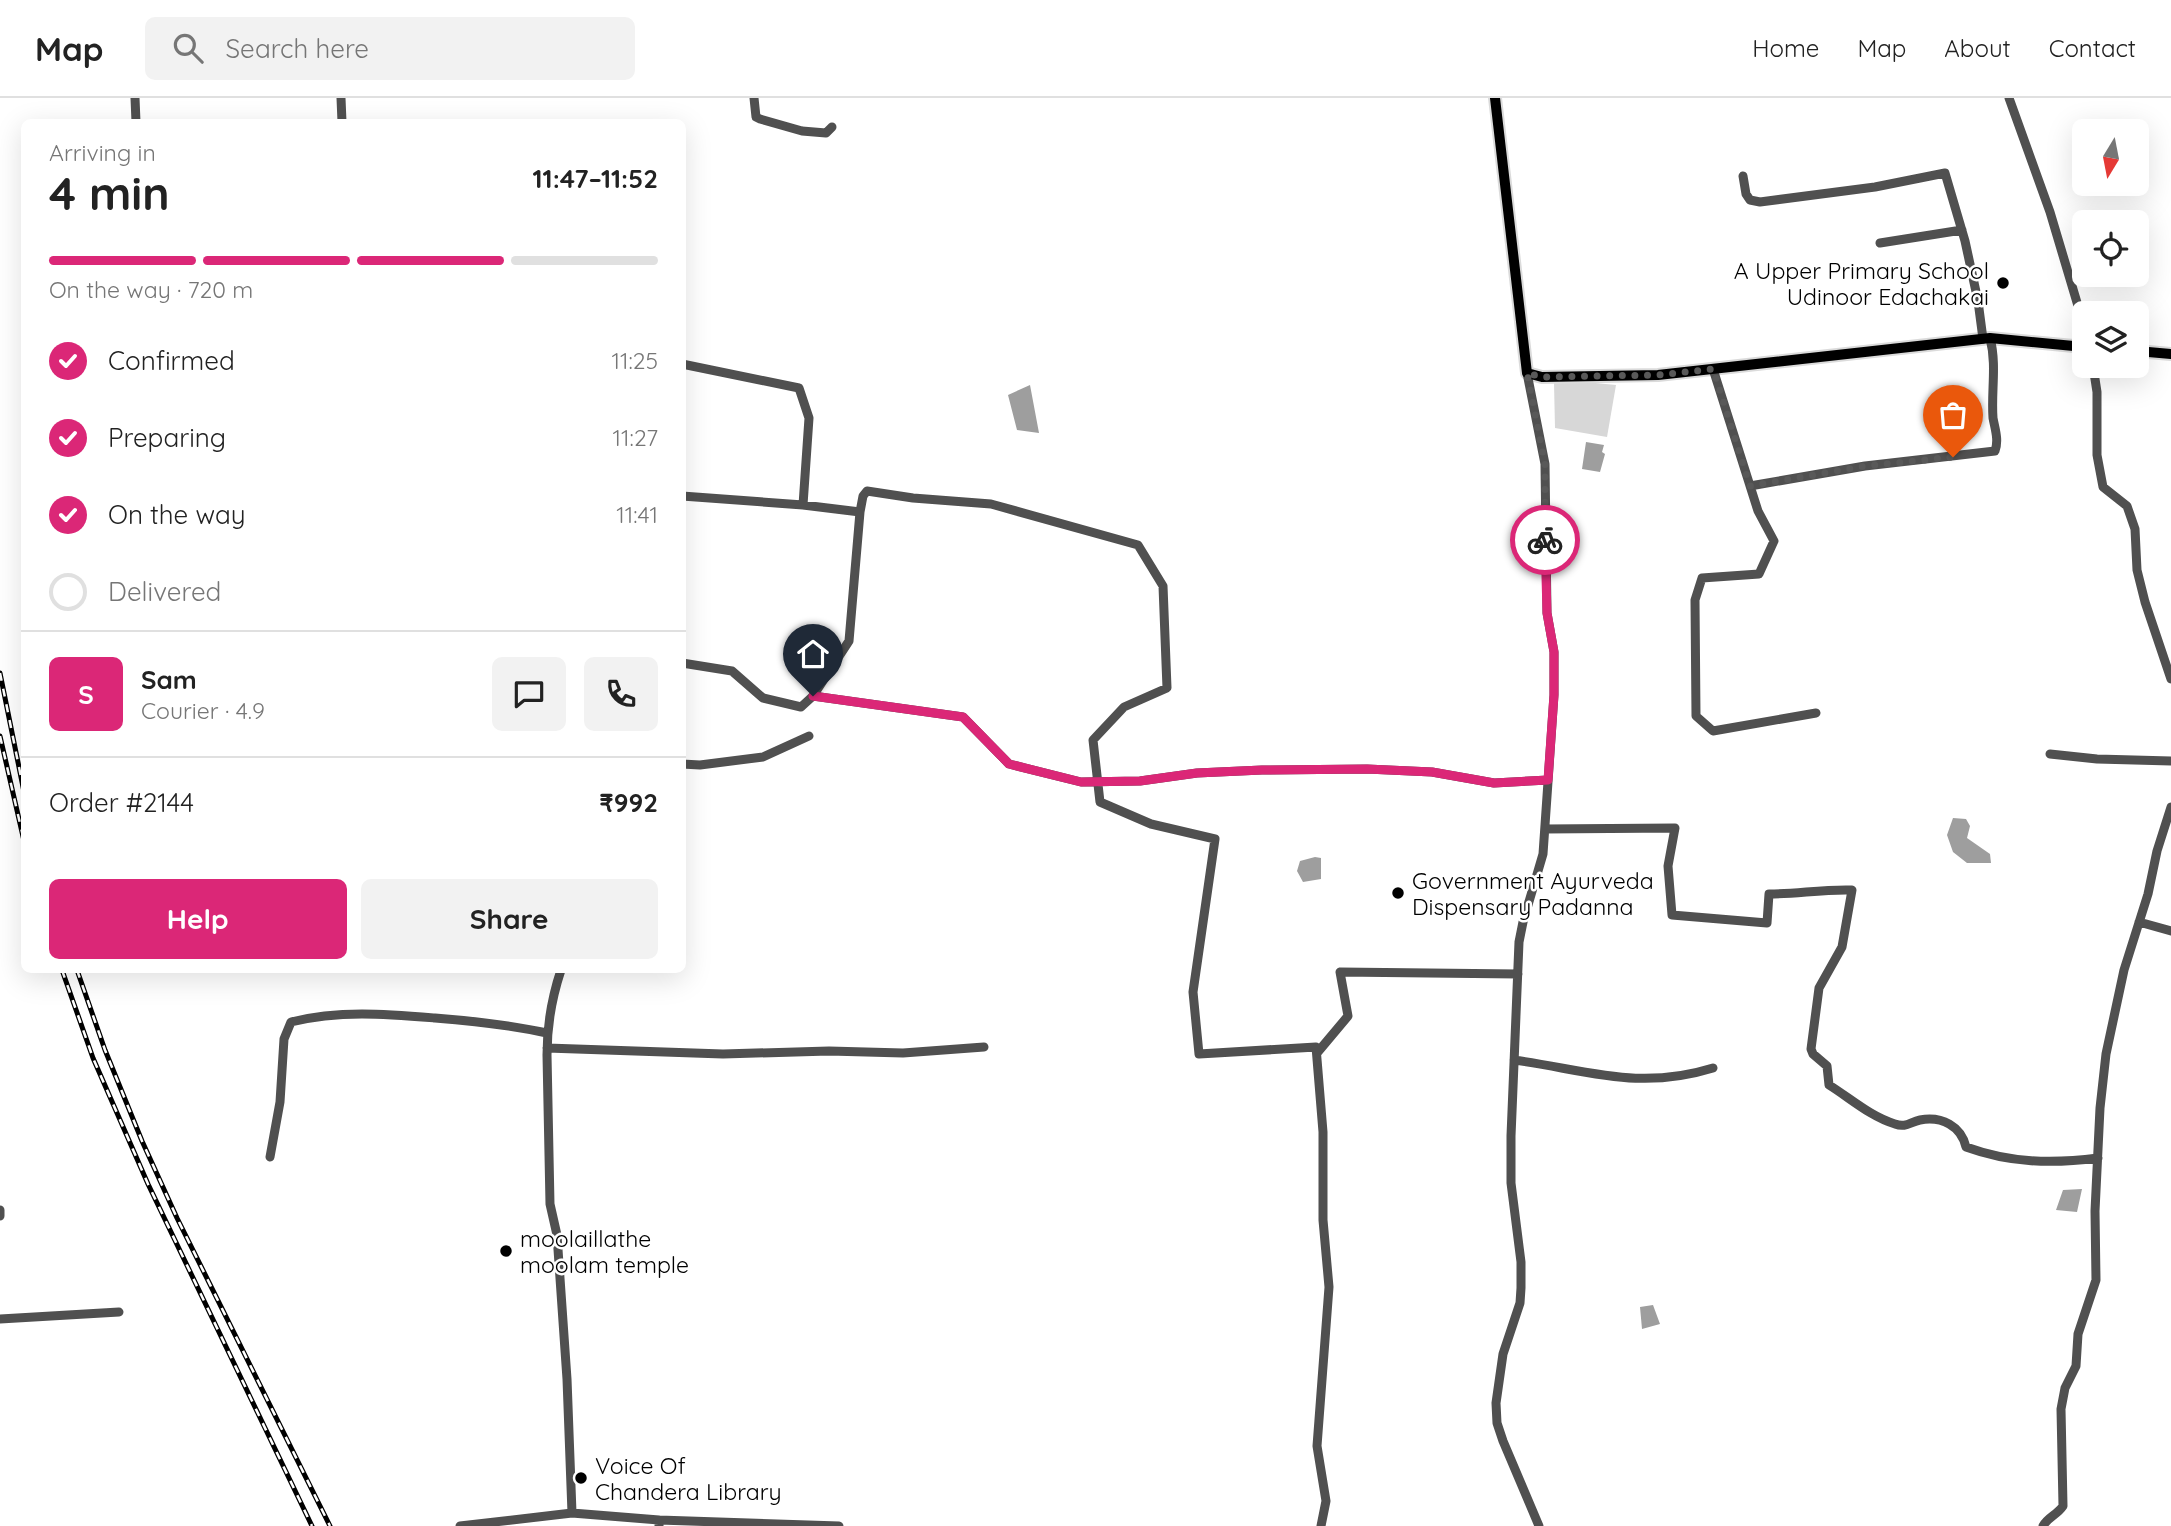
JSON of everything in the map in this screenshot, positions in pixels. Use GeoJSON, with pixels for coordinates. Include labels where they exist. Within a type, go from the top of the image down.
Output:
{"type":"FeatureCollection","features":[{"type":"Feature","properties":{"kind":"main road"},"geometry":{"type":"LineString","coordinates":[[1494,98],[1527,373],[1542,377],[1658,375],[1987,339],[2072,346]]}},
{"type":"Feature","properties":{"kind":"main road"},"geometry":{"type":"LineString","coordinates":[[2149,352],[2171,354]]}},
{"type":"Feature","properties":{"kind":"street"},"geometry":{"type":"LineString","coordinates":[[135,98],[136,119]]}},
{"type":"Feature","properties":{"kind":"street"},"geometry":{"type":"LineString","coordinates":[[341,98],[342,119]]}},
{"type":"Feature","properties":{"kind":"street"},"geometry":{"type":"LineString","coordinates":[[754,98],[755,117],[760,119],[802,131],[825,133],[832,127]]}},
{"type":"Feature","properties":{"kind":"street"},"geometry":{"type":"LineString","coordinates":[[2009,98],[2050,212],[2077,301]]}},
{"type":"Feature","properties":{"kind":"street"},"geometry":{"type":"LineString","coordinates":[[1743,176],[1745,194],[1750,201],[1760,202],[1875,187],[1945,173],[1962,229],[1987,339],[1994,376],[1993,416],[1997,437],[1995,451],[1865,466],[1750,486]]}},
{"type":"Feature","properties":{"kind":"street"},"geometry":{"type":"LineString","coordinates":[[1880,243],[1962,229]]}},
{"type":"Feature","properties":{"kind":"street"},"geometry":{"type":"LineString","coordinates":[[686,365],[799,387],[809,418],[803,505]]}},
{"type":"Feature","properties":{"kind":"street"},"geometry":{"type":"LineString","coordinates":[[1713,369],[1758,511],[1774,541],[1759,574],[1702,578],[1695,600],[1696,716],[1713,731],[1816,713]]}},
{"type":"Feature","properties":{"kind":"street"},"geometry":{"type":"LineString","coordinates":[[1527,373],[1545,464],[1547,613],[1554,652],[1554,695],[1543,853],[1522,922],[1519,942],[1511,1183],[1521,1262],[1520,1303],[1503,1354],[1496,1403],[1497,1423],[1503,1441],[1539,1526]]}},
{"type":"Feature","properties":{"kind":"street"},"geometry":{"type":"LineString","coordinates":[[2095,378],[2096,455],[2103,488],[2127,506],[2135,529],[2137,570],[2145,602],[2171,679]]}},
{"type":"Feature","properties":{"kind":"street"},"geometry":{"type":"LineString","coordinates":[[686,664],[732,671],[763,698],[801,707],[813,696],[849,641],[860,512],[863,496],[867,491],[913,498],[991,504],[1138,545],[1163,586],[1167,688],[1124,708],[1093,740],[1100,802],[1151,824],[1215,839],[1193,992],[1199,1054],[1316,1047],[1323,1132],[1323,1220],[1329,1287],[1317,1446],[1326,1501],[1321,1526]]}},
{"type":"Feature","properties":{"kind":"street"},"geometry":{"type":"LineString","coordinates":[[686,496],[860,512]]}},
{"type":"Feature","properties":{"kind":"street"},"geometry":{"type":"LineString","coordinates":[[813,696],[963,717],[1009,764],[1081,782],[1140,781],[1197,773],[1262,770],[1367,769],[1432,772],[1494,783],[1548,780]]}},
{"type":"Feature","properties":{"kind":"street"},"geometry":{"type":"LineString","coordinates":[[686,764],[763,757],[809,736]]}},
{"type":"Feature","properties":{"kind":"street"},"geometry":{"type":"LineString","coordinates":[[2050,754],[2097,759],[2171,761]]}},
{"type":"Feature","properties":{"kind":"street"},"geometry":{"type":"LineString","coordinates":[[2043,1526],[2048,1517],[2058,1513],[2063,1506],[2061,1409],[2065,1388],[2076,1366],[2078,1334],[2096,1280],[2094,1239],[2100,1108],[2106,1054],[2116,1001],[2171,807]]}},
{"type":"Feature","properties":{"kind":"street"},"geometry":{"type":"LineString","coordinates":[[1545,829],[1675,828],[1668,866],[1672,915],[1767,923],[1769,894],[1824,889],[1852,890],[1842,947],[1819,988],[1811,1049],[1827,1066],[1829,1085],[1892,1124],[1904,1127],[1919,1120],[1950,1124],[1959,1129],[1966,1147],[1990,1155],[2036,1163],[2098,1158]]}},
{"type":"Feature","properties":{"kind":"street"},"geometry":{"type":"LineString","coordinates":[[2139,922],[2171,931]]}},
{"type":"Feature","properties":{"kind":"street"},"geometry":{"type":"LineString","coordinates":[[1317,1053],[1348,1016],[1340,972],[1518,974]]}},
{"type":"Feature","properties":{"kind":"street"},"geometry":{"type":"LineString","coordinates":[[560,973],[547,1032],[550,1204],[557,1235],[567,1379],[572,1513]]}},
{"type":"Feature","properties":{"kind":"street"},"geometry":{"type":"LineString","coordinates":[[270,1157],[280,1102],[284,1039],[291,1022],[345,1014],[401,1013],[547,1032]]}},
{"type":"Feature","properties":{"kind":"street"},"geometry":{"type":"LineString","coordinates":[[547,1048],[723,1054],[829,1051],[903,1053],[984,1046]]}},
{"type":"Feature","properties":{"kind":"street"},"geometry":{"type":"LineString","coordinates":[[1514,1060],[1615,1078],[1673,1078],[1713,1068]]}},
{"type":"Feature","properties":{"kind":"street"},"geometry":{"type":"LineString","coordinates":[[0,1210],[0,1216]]}},
{"type":"Feature","properties":{"kind":"street"},"geometry":{"type":"LineString","coordinates":[[0,1320],[119,1312]]}},
{"type":"Feature","properties":{"kind":"street"},"geometry":{"type":"LineString","coordinates":[[460,1526],[572,1513],[659,1523],[839,1526]]}},
{"type":"Feature","properties":{"kind":"shaded area"},"geometry":{"type":"Polygon","coordinates":[[[1554,383],[1616,385],[1607,437],[1555,428],[1554,383]]]}},
{"type":"Feature","properties":{"kind":"shaded area"},"geometry":{"type":"Polygon","coordinates":[[[1030,385],[1039,433],[1017,430],[1008,395],[1030,385]]]}},
{"type":"Feature","properties":{"kind":"shaded area"},"geometry":{"type":"Polygon","coordinates":[[[1586,442],[1604,445],[1602,452],[1605,454],[1600,472],[1582,469],[1586,442]]]}},
{"type":"Feature","properties":{"kind":"shaded area"},"geometry":{"type":"Polygon","coordinates":[[[1953,818],[1966,819],[1970,826],[1967,838],[1990,854],[1991,863],[1967,863],[1953,852],[1947,835],[1953,818]]]}},
{"type":"Feature","properties":{"kind":"shaded area"},"geometry":{"type":"Polygon","coordinates":[[[1321,858],[1321,879],[1303,882],[1297,871],[1300,861],[1321,858]]]}},
{"type":"Feature","properties":{"kind":"shaded area"},"geometry":{"type":"Polygon","coordinates":[[[2082,1189],[2077,1212],[2056,1210],[2063,1190],[2082,1189]]]}},
{"type":"Feature","properties":{"kind":"shaded area"},"geometry":{"type":"Polygon","coordinates":[[[1653,1305],[1660,1324],[1642,1329],[1640,1307],[1653,1305]]]}},
{"type":"Feature","properties":{"kind":"railway"},"geometry":{"type":"LineString","coordinates":[[0,673],[21,777]]}},
{"type":"Feature","properties":{"kind":"railway"},"geometry":{"type":"LineString","coordinates":[[0,736],[21,828]]}},
{"type":"Feature","properties":{"kind":"railway"},"geometry":{"type":"LineString","coordinates":[[63,973],[93,1058],[148,1184],[312,1526]]}},
{"type":"Feature","properties":{"kind":"railway"},"geometry":{"type":"LineString","coordinates":[[78,973],[105,1050],[177,1218],[330,1526]]}},
{"type":"Feature","properties":{"kind":"way so far"},"geometry":{"type":"LineString","coordinates":[[1545,540],[1545,464],[1527,373],[1542,377],[1658,375],[1713,369],[1750,486],[1865,466],[1953,457]]}},
{"type":"Feature","properties":{"kind":"place","name":"A Upper Primary School Udinoor Edachakai"},"geometry":{"type":"Point","coordinates":[2003,283]}},
{"type":"Feature","properties":{"kind":"place","name":"Government Ayurveda Dispensary Padanna"},"geometry":{"type":"Point","coordinates":[1398,893]}},
{"type":"Feature","properties":{"kind":"place","name":"moolaillathe moolam temple"},"geometry":{"type":"Point","coordinates":[506,1251]}},
{"type":"Feature","properties":{"kind":"place","name":"Voice Of Chandera Library"},"geometry":{"type":"Point","coordinates":[581,1478]}},
{"type":"Feature","properties":{"kind":"route"},"geometry":{"type":"LineString","coordinates":[[813,696],[963,717],[1009,764],[1081,782],[1140,781],[1197,773],[1262,770],[1367,769],[1432,772],[1494,783],[1548,780],[1554,652],[1547,613],[1545,540]]}}]}
